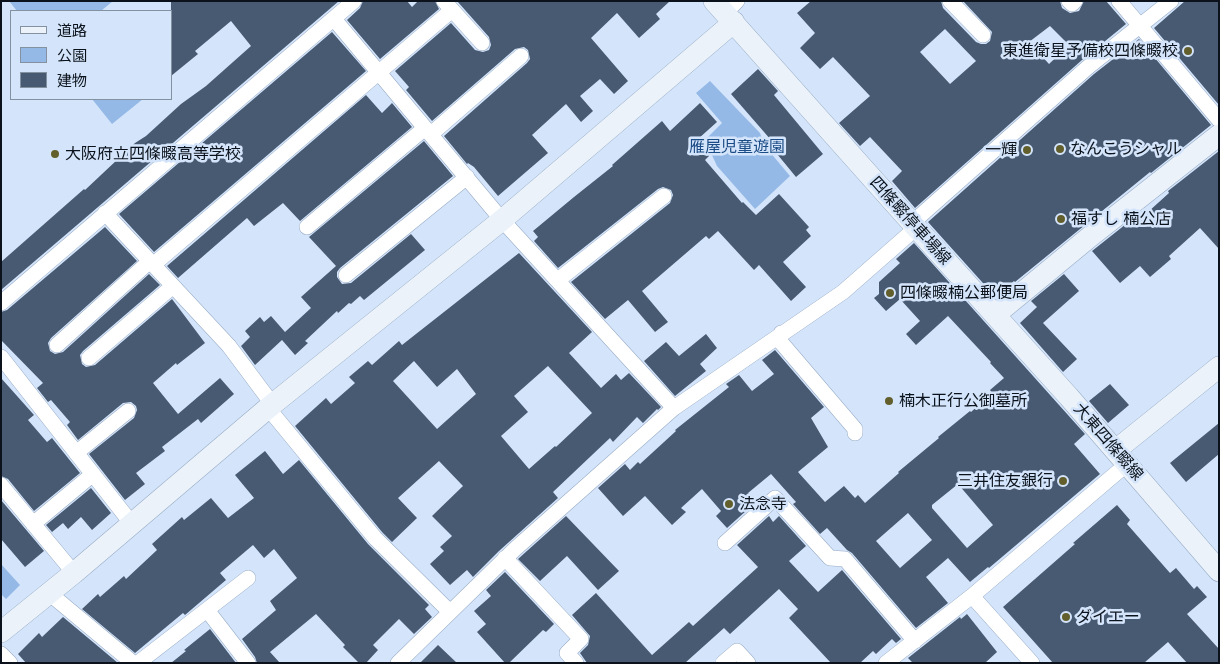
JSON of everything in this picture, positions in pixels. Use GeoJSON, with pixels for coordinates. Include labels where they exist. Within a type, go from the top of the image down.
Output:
{"type":"FeatureCollection","features":[{"type":"Feature","properties":{"kind":"street"},"geometry":{"type":"LineString","coordinates":[[1,303],[354,1]]}},
{"type":"Feature","properties":{"kind":"street"},"geometry":{"type":"LineString","coordinates":[[950,1],[983,35]]}},
{"type":"Feature","properties":{"kind":"street"},"geometry":{"type":"LineString","coordinates":[[1070,1],[1072,4],[1075,1]]}},
{"type":"Feature","properties":{"kind":"street"},"geometry":{"type":"LineString","coordinates":[[1119,1],[1219,120]]}},
{"type":"Feature","properties":{"kind":"street"},"geometry":{"type":"LineString","coordinates":[[398,663],[505,558],[674,408],[843,292],[1088,67],[1171,1]]}},
{"type":"Feature","properties":{"kind":"street"},"geometry":{"type":"LineString","coordinates":[[58,345],[378,71],[448,6],[482,43]]}},
{"type":"Feature","properties":{"kind":"street"},"geometry":{"type":"LineString","coordinates":[[1,632],[74,573],[270,406],[502,220],[728,9]]}},
{"type":"Feature","properties":{"kind":"street","name":"四條畷停車場線"},"geometry":{"type":"LineString","coordinates":[[728,9],[914,226],[995,315]]}},
{"type":"Feature","properties":{"kind":"street"},"geometry":{"type":"LineString","coordinates":[[334,19],[502,220],[674,408]]}},
{"type":"Feature","properties":{"kind":"street"},"geometry":{"type":"LineString","coordinates":[[307,227],[521,56]]}},
{"type":"Feature","properties":{"kind":"street"},"geometry":{"type":"LineString","coordinates":[[995,315],[1219,134]]}},
{"type":"Feature","properties":{"kind":"street"},"geometry":{"type":"LineString","coordinates":[[346,275],[467,178]]}},
{"type":"Feature","properties":{"kind":"street"},"geometry":{"type":"LineString","coordinates":[[558,280],[664,196]]}},
{"type":"Feature","properties":{"kind":"street"},"geometry":{"type":"LineString","coordinates":[[105,213],[229,346],[270,406],[375,538],[450,612]]}},
{"type":"Feature","properties":{"kind":"street"},"geometry":{"type":"LineString","coordinates":[[89,358],[173,286]]}},
{"type":"Feature","properties":{"kind":"street","name":"大東四條畷線"},"geometry":{"type":"LineString","coordinates":[[995,315],[1122,457],[1219,571]]}},
{"type":"Feature","properties":{"kind":"street"},"geometry":{"type":"LineString","coordinates":[[781,333],[779,340],[855,429],[855,432]]}},
{"type":"Feature","properties":{"kind":"street"},"geometry":{"type":"LineString","coordinates":[[1,357],[132,524]]}},
{"type":"Feature","properties":{"kind":"street"},"geometry":{"type":"LineString","coordinates":[[894,660],[972,596],[1219,367]]}},
{"type":"Feature","properties":{"kind":"street"},"geometry":{"type":"LineString","coordinates":[[76,453],[128,411]]}},
{"type":"Feature","properties":{"kind":"street"},"geometry":{"type":"LineString","coordinates":[[33,524],[92,474]]}},
{"type":"Feature","properties":{"kind":"street"},"geometry":{"type":"LineString","coordinates":[[1,485],[74,573]]}},
{"type":"Feature","properties":{"kind":"street"},"geometry":{"type":"LineString","coordinates":[[725,543],[775,498],[830,558],[844,560],[915,641]]}},
{"type":"Feature","properties":{"kind":"street"},"geometry":{"type":"LineString","coordinates":[[505,558],[581,640],[567,660]]}},
{"type":"Feature","properties":{"kind":"street"},"geometry":{"type":"LineString","coordinates":[[138,663],[248,578]]}},
{"type":"Feature","properties":{"kind":"street"},"geometry":{"type":"LineString","coordinates":[[49,593],[133,663]]}},
{"type":"Feature","properties":{"kind":"street"},"geometry":{"type":"LineString","coordinates":[[972,596],[1032,663]]}},
{"type":"Feature","properties":{"kind":"street"},"geometry":{"type":"LineString","coordinates":[[207,610],[248,663]]}},
{"type":"Feature","properties":{"kind":"street"},"geometry":{"type":"LineString","coordinates":[[723,663],[737,650],[748,663]]}},
{"type":"Feature","properties":{"kind":"street"},"geometry":{"type":"LineString","coordinates":[[1,654],[10,663]]}},
{"type":"Feature","properties":{"kind":"green space"},"geometry":{"type":"Polygon","coordinates":[[[9,1],[113,1],[102,10],[16,10],[9,1]]]}},
{"type":"Feature","properties":{"kind":"green space","name":"雁屋児童遊園"},"geometry":{"type":"Polygon","coordinates":[[[710,81],[760,133],[764,145],[790,176],[755,209],[717,166],[705,140],[722,123],[696,93],[710,81]]]}},
{"type":"Feature","properties":{"kind":"green space"},"geometry":{"type":"Polygon","coordinates":[[[93,100],[142,100],[112,124],[93,100]]]}},
{"type":"Feature","properties":{"kind":"green space"},"geometry":{"type":"Polygon","coordinates":[[[1,564],[20,585],[6,599],[1,594],[1,564]]]}},
{"type":"Feature","properties":{"kind":"building"},"geometry":{"type":"Polygon","coordinates":[[[171,1],[339,1],[1,290],[1,262],[85,190],[135,143],[146,136],[181,104],[206,86],[251,46],[231,21],[195,51],[198,54],[172,75],[171,1]]]}},
{"type":"Feature","properties":{"kind":"building"},"geometry":{"type":"Polygon","coordinates":[[[363,1],[407,1],[412,7],[418,1],[435,1],[439,9],[380,59],[347,20],[360,8],[363,1]]]}},
{"type":"Feature","properties":{"kind":"building"},"geometry":{"type":"Polygon","coordinates":[[[457,1],[670,1],[656,14],[660,19],[639,38],[617,13],[591,38],[628,81],[614,94],[600,79],[580,96],[593,111],[581,122],[566,104],[532,135],[548,153],[498,196],[474,167],[467,164],[444,136],[527,63],[530,59],[528,50],[524,47],[515,49],[432,121],[406,90],[409,87],[395,71],[451,23],[475,50],[483,52],[489,50],[491,45],[489,37],[457,1]]]}},
{"type":"Feature","properties":{"kind":"building"},"geometry":{"type":"Polygon","coordinates":[[[811,1],[941,1],[943,8],[976,42],[981,44],[986,44],[990,41],[992,32],[963,1],[1060,1],[1062,8],[1070,13],[1079,11],[1084,1],[1106,1],[1126,24],[1082,60],[915,208],[892,181],[902,171],[870,137],[860,146],[839,123],[870,96],[833,57],[820,69],[800,48],[815,33],[797,13],[811,1]],[[1050,26],[1029,42],[1049,64],[1069,45],[1050,26]],[[945,29],[920,52],[950,84],[976,61],[945,29]]]}},
{"type":"Feature","properties":{"kind":"building"},"geometry":{"type":"Polygon","coordinates":[[[1185,1],[1219,1],[1219,105],[1154,28],[1185,1]]]}},
{"type":"Feature","properties":{"kind":"building"},"geometry":{"type":"Polygon","coordinates":[[[332,32],[366,71],[154,252],[119,214],[332,32]]]}},
{"type":"Feature","properties":{"kind":"building"},"geometry":{"type":"Polygon","coordinates":[[[1139,39],[1211,125],[1015,282],[1001,292],[991,292],[928,222],[1094,74],[1139,39]]]}},
{"type":"Feature","properties":{"kind":"building"},"geometry":{"type":"Polygon","coordinates":[[[758,69],[778,91],[774,95],[823,154],[796,177],[768,143],[771,140],[731,94],[758,69]]]}},
{"type":"Feature","properties":{"kind":"building"},"geometry":{"type":"Polygon","coordinates":[[[366,95],[382,113],[392,103],[412,127],[300,221],[283,203],[254,226],[247,218],[178,278],[167,266],[366,95]]]}},
{"type":"Feature","properties":{"kind":"building"},"geometry":{"type":"Polygon","coordinates":[[[700,103],[717,122],[698,139],[702,144],[700,146],[709,156],[705,160],[742,203],[756,215],[779,194],[809,227],[806,230],[811,236],[783,262],[806,287],[791,301],[759,265],[754,270],[718,231],[709,239],[706,236],[642,291],[668,322],[655,332],[628,300],[605,319],[571,282],[670,203],[673,195],[671,190],[663,187],[658,189],[558,268],[534,241],[538,237],[533,231],[613,166],[662,121],[670,131],[700,103]]]}},
{"type":"Feature","properties":{"kind":"building"},"geometry":{"type":"Polygon","coordinates":[[[424,141],[453,176],[340,268],[337,272],[337,277],[342,284],[351,283],[411,234],[425,250],[364,300],[360,296],[338,313],[337,311],[305,341],[308,343],[295,355],[282,340],[255,365],[241,346],[250,337],[245,331],[260,317],[264,322],[271,316],[285,332],[311,308],[301,297],[336,266],[309,237],[424,141]]]}},
{"type":"Feature","properties":{"kind":"building"},"geometry":{"type":"Polygon","coordinates":[[[1219,151],[1219,249],[1200,228],[1169,256],[1171,259],[1150,277],[1140,266],[1120,283],[1092,251],[1145,209],[1148,212],[1169,193],[1168,191],[1219,151]]]}},
{"type":"Feature","properties":{"kind":"building"},"geometry":{"type":"Polygon","coordinates":[[[105,227],[137,261],[51,338],[48,343],[50,351],[55,354],[63,352],[149,274],[160,285],[83,351],[80,355],[82,364],[86,367],[95,365],[172,299],[205,343],[177,365],[176,363],[153,383],[178,414],[220,378],[234,394],[201,423],[198,419],[162,447],[165,451],[136,473],[145,484],[125,500],[89,454],[134,418],[137,410],[136,406],[131,402],[123,403],[78,440],[67,425],[70,422],[51,400],[48,402],[37,388],[43,383],[1,340],[1,312],[7,310],[105,227]]]}},
{"type":"Feature","properties":{"kind":"building"},"geometry":{"type":"Polygon","coordinates":[[[914,243],[1085,434],[1074,444],[1100,474],[970,582],[948,558],[926,577],[948,603],[916,628],[852,553],[827,528],[820,534],[793,504],[796,502],[771,474],[748,493],[756,502],[727,528],[716,516],[721,511],[702,489],[681,508],[686,512],[672,525],[645,496],[623,516],[598,488],[625,464],[630,470],[638,462],[640,464],[675,430],[729,387],[726,384],[739,375],[752,391],[774,374],[762,360],[775,350],[824,407],[811,418],[828,447],[798,472],[825,502],[844,486],[855,498],[858,495],[865,503],[938,437],[971,412],[992,393],[990,390],[1004,378],[948,316],[916,345],[906,334],[920,321],[900,299],[886,311],[874,298],[879,294],[879,282],[900,263],[896,259],[914,243]],[[958,484],[932,505],[932,508],[967,548],[993,525],[958,484]],[[908,513],[876,541],[900,568],[932,540],[908,513]]]}},
{"type":"Feature","properties":{"kind":"building"},"geometry":{"type":"Polygon","coordinates":[[[519,253],[592,332],[569,353],[601,388],[616,374],[621,380],[629,373],[661,407],[643,423],[637,417],[613,442],[610,438],[553,492],[558,498],[473,577],[467,570],[450,585],[430,564],[444,551],[440,547],[452,536],[432,516],[463,486],[439,461],[398,498],[417,518],[392,542],[295,426],[326,398],[331,404],[355,383],[349,377],[368,361],[372,365],[399,341],[402,345],[519,253]],[[414,361],[393,381],[437,429],[476,394],[457,369],[437,387],[414,361]],[[548,366],[514,396],[528,412],[501,436],[529,469],[592,413],[548,366]]]}},
{"type":"Feature","properties":{"kind":"building"},"geometry":{"type":"Polygon","coordinates":[[[1064,274],[1079,291],[1043,323],[1077,359],[1063,372],[1020,323],[1037,307],[1031,301],[1064,274]]]}},
{"type":"Feature","properties":{"kind":"building"},"geometry":{"type":"Polygon","coordinates":[[[706,334],[717,348],[700,364],[706,371],[675,396],[644,361],[666,342],[679,356],[706,334]]]}},
{"type":"Feature","properties":{"kind":"building"},"geometry":{"type":"Polygon","coordinates":[[[1,378],[34,415],[28,420],[47,442],[52,438],[80,473],[34,511],[8,479],[1,476],[1,378]]]}},
{"type":"Feature","properties":{"kind":"building"},"geometry":{"type":"Polygon","coordinates":[[[1110,384],[1129,405],[1108,423],[1089,401],[1110,384]]]}},
{"type":"Feature","properties":{"kind":"building"},"geometry":{"type":"Polygon","coordinates":[[[1219,423],[1219,454],[1186,482],[1170,463],[1219,423]]]}},
{"type":"Feature","properties":{"kind":"building"},"geometry":{"type":"Polygon","coordinates":[[[265,451],[283,474],[299,460],[368,544],[429,605],[425,609],[432,617],[414,634],[399,619],[373,645],[378,650],[366,663],[359,663],[316,614],[270,652],[280,663],[257,663],[242,639],[276,610],[270,601],[297,578],[274,549],[264,558],[253,545],[220,573],[226,580],[185,615],[183,613],[135,653],[82,609],[98,594],[100,597],[124,576],[126,579],[157,550],[152,544],[182,517],[184,520],[211,498],[228,518],[254,498],[235,475],[265,451]]]}},
{"type":"Feature","properties":{"kind":"building"},"geometry":{"type":"Polygon","coordinates":[[[91,488],[111,513],[92,530],[81,517],[68,529],[63,523],[52,532],[46,525],[91,488]]]}},
{"type":"Feature","properties":{"kind":"building"},"geometry":{"type":"Polygon","coordinates":[[[1,500],[44,551],[25,567],[1,539],[1,500]]]}},
{"type":"Feature","properties":{"kind":"building"},"geometry":{"type":"Polygon","coordinates":[[[1117,505],[1130,520],[1127,524],[1170,573],[1176,568],[1194,589],[1197,586],[1207,597],[1187,614],[1219,649],[1219,663],[1187,663],[1168,642],[1144,663],[1053,663],[1003,607],[1117,505]]]}},
{"type":"Feature","properties":{"kind":"building"},"geometry":{"type":"Polygon","coordinates":[[[566,516],[619,571],[598,590],[567,556],[540,581],[518,559],[566,516]]]}},
{"type":"Feature","properties":{"kind":"building"},"geometry":{"type":"Polygon","coordinates":[[[769,516],[773,522],[779,516],[806,546],[789,561],[818,592],[842,570],[901,639],[896,643],[892,639],[876,654],[873,651],[860,663],[831,663],[789,618],[798,609],[779,589],[730,634],[724,628],[685,663],[587,663],[580,653],[588,645],[590,636],[572,615],[596,593],[652,655],[689,622],[693,626],[758,567],[737,545],[769,516]]]}},
{"type":"Feature","properties":{"kind":"building"},"geometry":{"type":"Polygon","coordinates":[[[505,572],[554,624],[546,632],[543,630],[509,663],[505,663],[477,632],[486,624],[474,611],[491,596],[486,590],[505,572]]]}},
{"type":"Feature","properties":{"kind":"building"},"geometry":{"type":"Polygon","coordinates":[[[967,614],[997,652],[985,663],[913,663],[908,658],[960,617],[961,619],[967,614]]]}},
{"type":"Feature","properties":{"kind":"building"},"geometry":{"type":"Polygon","coordinates":[[[63,617],[118,663],[26,663],[18,654],[39,633],[42,637],[63,617]]]}},
{"type":"Feature","properties":{"kind":"building"},"geometry":{"type":"Polygon","coordinates":[[[210,629],[236,663],[171,663],[186,651],[184,650],[210,629]]]}},
{"type":"Feature","properties":{"kind":"building"},"geometry":{"type":"Polygon","coordinates":[[[438,645],[457,663],[420,663],[438,645]]]}},
{"type":"Feature","properties":{"kind":"place","name":"東進衛星予備校四條畷校"},"geometry":{"type":"Point","coordinates":[1188,51]}},
{"type":"Feature","properties":{"kind":"place","name":"なんこうシャル"},"geometry":{"type":"Point","coordinates":[1060,149]}},
{"type":"Feature","properties":{"kind":"place","name":"一輝"},"geometry":{"type":"Point","coordinates":[1027,150]}},
{"type":"Feature","properties":{"kind":"place","name":"大阪府立四條畷高等学校"},"geometry":{"type":"Point","coordinates":[55,154]}},
{"type":"Feature","properties":{"kind":"place","name":"福すし 楠公店"},"geometry":{"type":"Point","coordinates":[1061,219]}},
{"type":"Feature","properties":{"kind":"place","name":"四條畷楠公郵便局"},"geometry":{"type":"Point","coordinates":[890,293]}},
{"type":"Feature","properties":{"kind":"place","name":"楠木正行公御墓所"},"geometry":{"type":"Point","coordinates":[889,401]}},
{"type":"Feature","properties":{"kind":"place","name":"三井住友銀行"},"geometry":{"type":"Point","coordinates":[1063,481]}},
{"type":"Feature","properties":{"kind":"place","name":"法念寺"},"geometry":{"type":"Point","coordinates":[729,504]}},
{"type":"Feature","properties":{"kind":"place","name":"ダイエー"},"geometry":{"type":"Point","coordinates":[1066,617]}}]}
